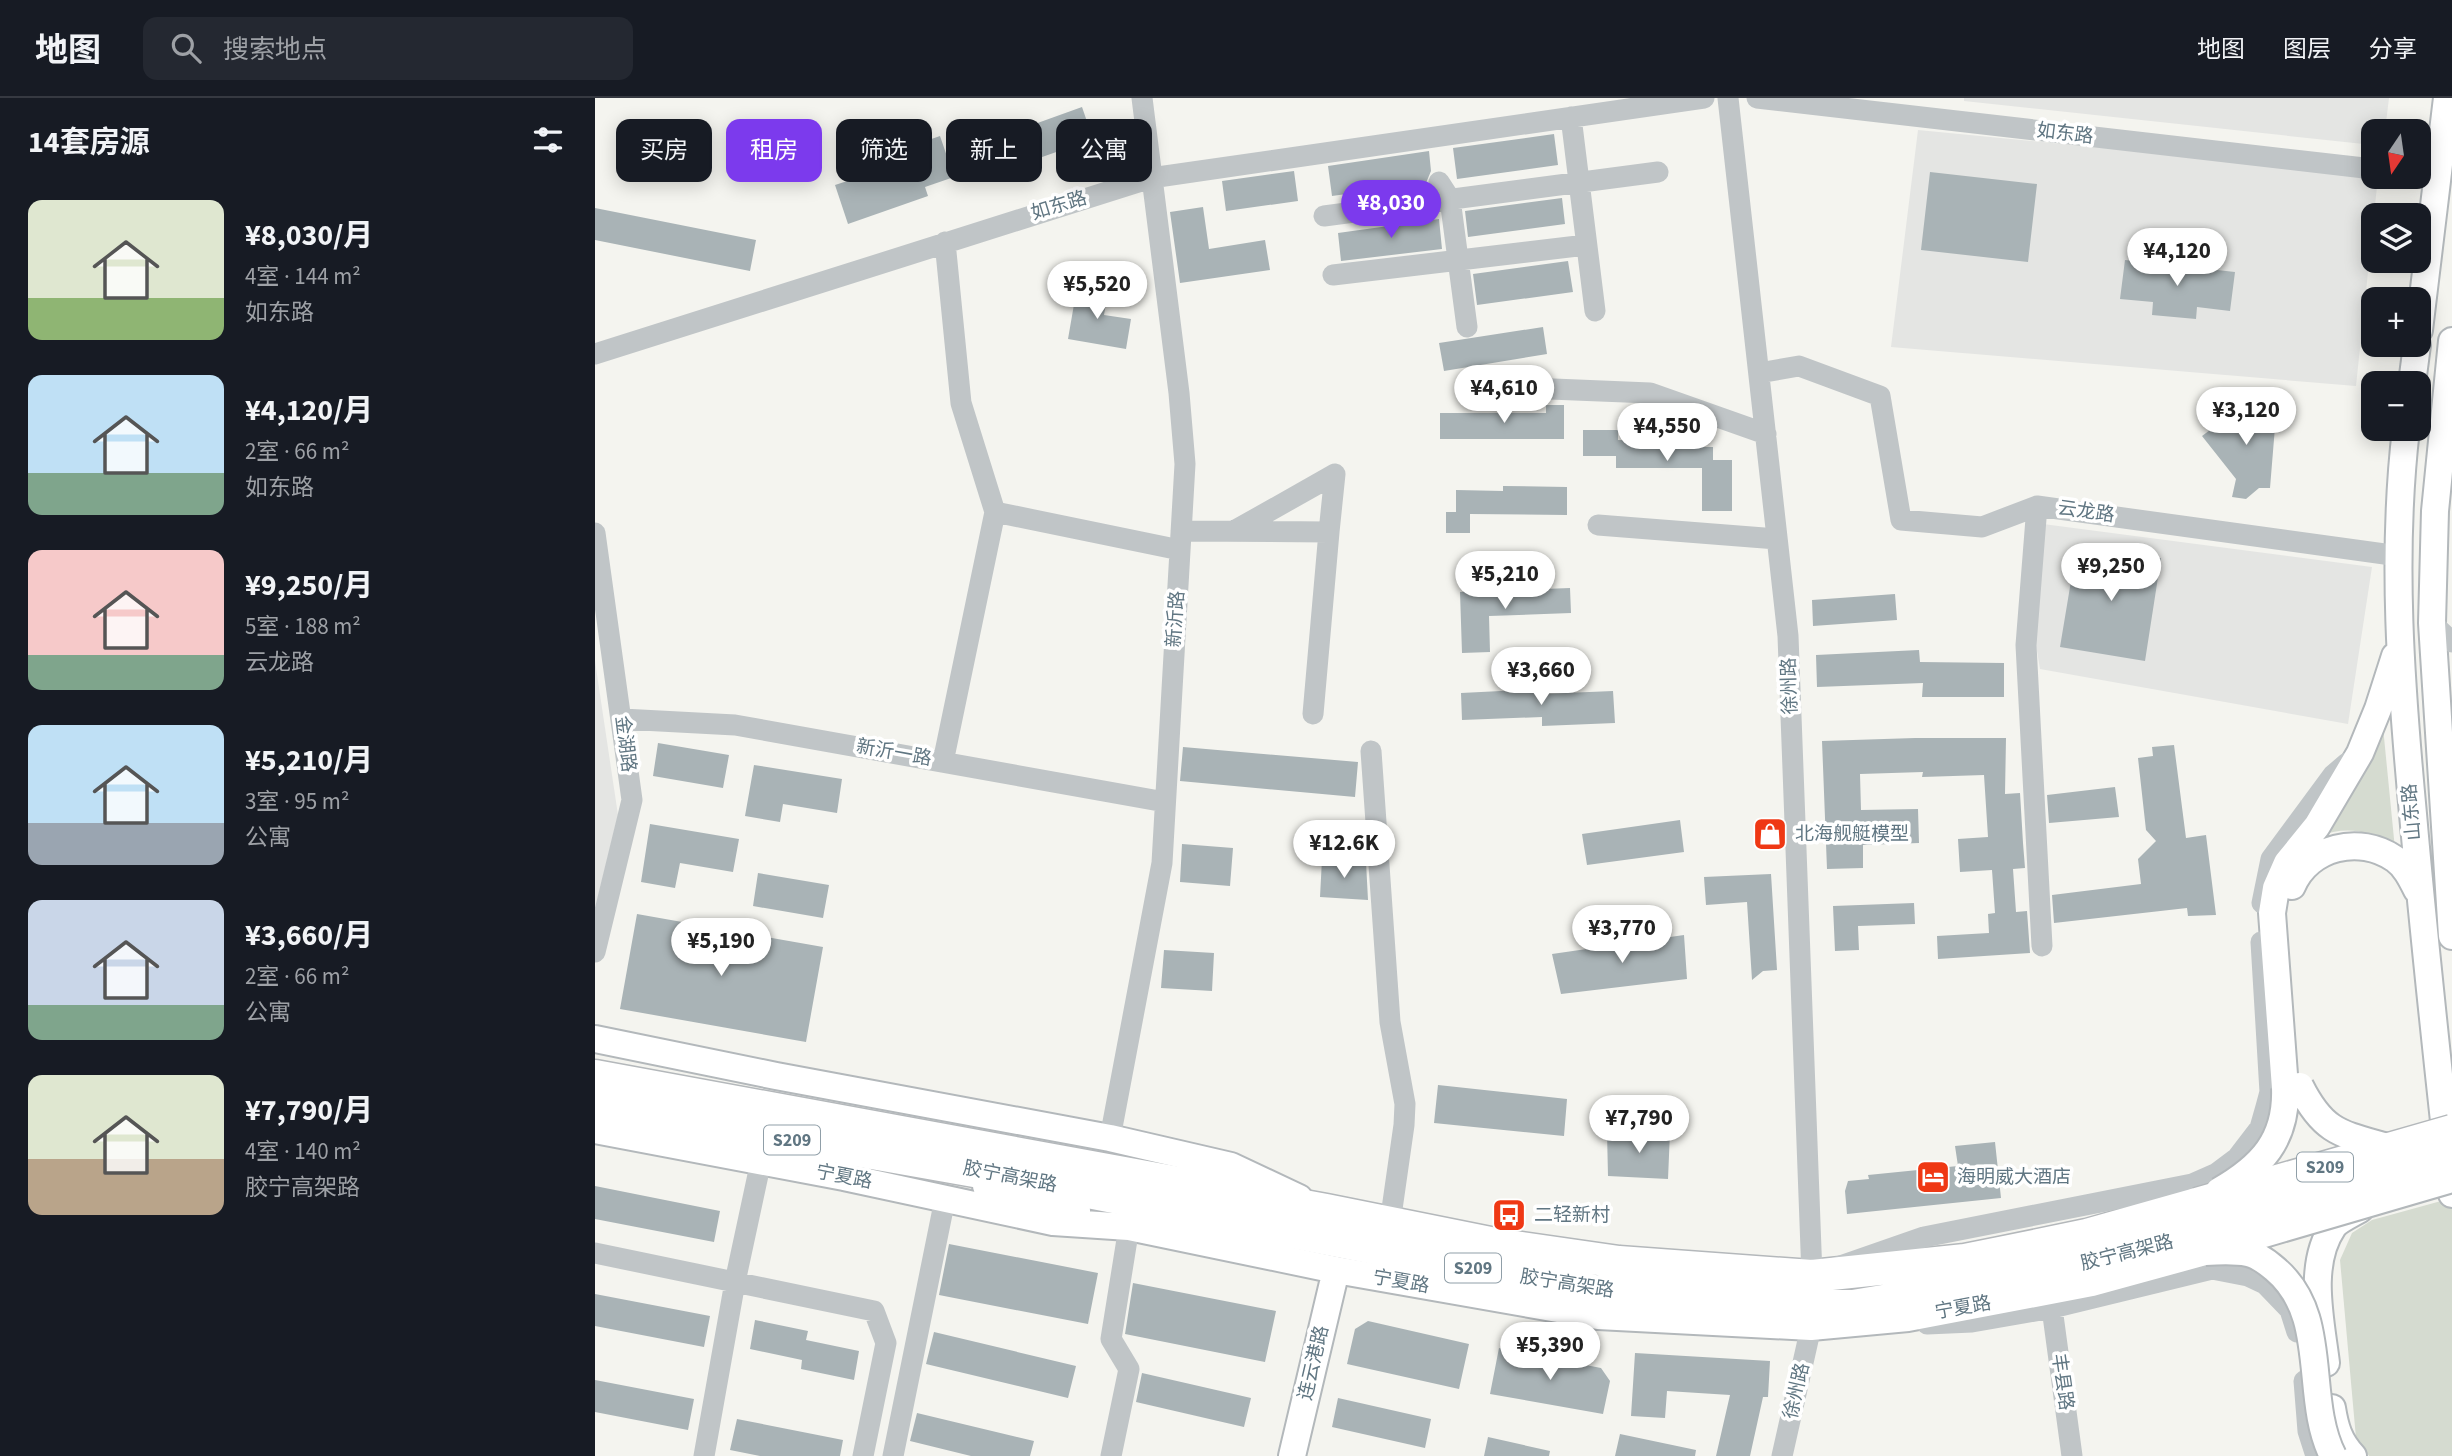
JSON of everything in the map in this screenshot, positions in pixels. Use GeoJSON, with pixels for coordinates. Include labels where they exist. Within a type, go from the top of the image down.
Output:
{"type":"FeatureCollection","features":[{"type":"Feature","properties":{"kind":"highway","name":"胶宁高架路"},"geometry":{"type":"LineString","coordinates":[[599,1099],[1326,1210],[1500,1245],[1619,1262],[1812,1276],[1989,1255],[2087,1235],[2201,1229],[2391,1147],[2452,1131]]}},
{"type":"Feature","properties":{"kind":"highway","name":"胶宁高架路"},"geometry":{"type":"LineString","coordinates":[[599,1099],[848,1150],[889,1154],[1594,1291],[1771,1305],[1853,1306],[2027,1277],[2101,1261],[2201,1229],[2452,1162]]}},
{"type":"Feature","properties":{"kind":"highway"},"geometry":{"type":"LineString","coordinates":[[848,1150],[894,1168],[981,1184]]}},
{"type":"Feature","properties":{"kind":"main road"},"geometry":{"type":"LineString","coordinates":[[2431,163],[2447,98]]}},
{"type":"Feature","properties":{"kind":"main road"},"geometry":{"type":"LineString","coordinates":[[2421,287],[2427,189]]}},
{"type":"Feature","properties":{"kind":"main road","name":"山东路"},"geometry":{"type":"LineString","coordinates":[[2452,341],[2443,512],[2432,623],[2452,936]]}},
{"type":"Feature","properties":{"kind":"main road","name":"山东路"},"geometry":{"type":"LineString","coordinates":[[2405,441],[2400,495],[2399,640],[2420,897],[2452,1194]]}},
{"type":"Feature","properties":{"kind":"main road"},"geometry":{"type":"LineString","coordinates":[[2432,623],[2452,664]]}},
{"type":"Feature","properties":{"kind":"main road"},"geometry":{"type":"LineString","coordinates":[[2391,1147],[2348,1136],[2330,1127],[2293,1087],[2272,913],[2276,888],[2287,863],[2317,826],[2360,753],[2378,709],[2399,640]]}},
{"type":"Feature","properties":{"kind":"main road"},"geometry":{"type":"LineString","coordinates":[[2333,1456],[2322,1428],[2309,1320],[2299,1296],[2281,1273],[2266,1262],[2201,1229],[2253,1170],[2279,1135],[2293,1087],[2285,922],[2286,903],[2302,868],[2331,850],[2347,845],[2362,845],[2396,859],[2410,875],[2420,897]]}},
{"type":"Feature","properties":{"kind":"main road"},"geometry":{"type":"LineString","coordinates":[[595,1039],[776,1076],[1110,1138],[1231,1166],[1326,1210]]}},
{"type":"Feature","properties":{"kind":"main road","name":"宁夏路"},"geometry":{"type":"LineString","coordinates":[[599,1099],[761,1161],[1053,1222],[1129,1227],[1336,1270],[1598,1316],[1811,1327],[1908,1318],[2092,1283],[2201,1229],[2370,1203],[2452,1179]]}},
{"type":"Feature","properties":{"kind":"main road"},"geometry":{"type":"LineString","coordinates":[[981,1184],[1129,1227]]}},
{"type":"Feature","properties":{"kind":"main road"},"geometry":{"type":"LineString","coordinates":[[2353,1456],[2335,1429],[2320,1312],[2320,1255],[2334,1225],[2370,1203]]}},
{"type":"Feature","properties":{"kind":"main road","name":"连云港路"},"geometry":{"type":"LineString","coordinates":[[1292,1456],[1336,1270]]}},
{"type":"Feature","properties":{"kind":"street","name":"新沂路"},"geometry":{"type":"LineString","coordinates":[[1142,98],[1144,119]]}},
{"type":"Feature","properties":{"kind":"street","name":"如东路"},"geometry":{"type":"LineString","coordinates":[[1152,178],[1704,98]]}},
{"type":"Feature","properties":{"kind":"street","name":"徐州路"},"geometry":{"type":"LineString","coordinates":[[1728,98],[1788,636],[1812,1276]]}},
{"type":"Feature","properties":{"kind":"street","name":"如东路"},"geometry":{"type":"LineString","coordinates":[[1757,98],[1844,103],[2361,168]]}},
{"type":"Feature","properties":{"kind":"street"},"geometry":{"type":"LineString","coordinates":[[1571,117],[1595,311]]}},
{"type":"Feature","properties":{"kind":"street"},"geometry":{"type":"LineString","coordinates":[[1324,216],[1445,191],[1579,183],[1658,172]]}},
{"type":"Feature","properties":{"kind":"street","name":"如东路"},"geometry":{"type":"LineString","coordinates":[[595,354],[1138,182]]}},
{"type":"Feature","properties":{"kind":"street","name":"新沂路"},"geometry":{"type":"LineString","coordinates":[[1110,1138],[1162,863],[1185,464],[1152,182]]}},
{"type":"Feature","properties":{"kind":"street"},"geometry":{"type":"LineString","coordinates":[[1445,191],[1468,327]]}},
{"type":"Feature","properties":{"kind":"street"},"geometry":{"type":"LineString","coordinates":[[943,762],[995,512],[961,403],[944,242]]}},
{"type":"Feature","properties":{"kind":"street"},"geometry":{"type":"LineString","coordinates":[[1333,275],[1587,245]]}},
{"type":"Feature","properties":{"kind":"street","name":"云龙路"},"geometry":{"type":"LineString","coordinates":[[1759,373],[1799,366],[1879,396],[1901,520],[1982,527],[2037,506],[2399,556]]}},
{"type":"Feature","properties":{"kind":"street"},"geometry":{"type":"LineString","coordinates":[[1478,386],[1650,393],[1766,434]]}},
{"type":"Feature","properties":{"kind":"street"},"geometry":{"type":"LineString","coordinates":[[1234,531],[1335,474],[1313,715]]}},
{"type":"Feature","properties":{"kind":"street"},"geometry":{"type":"LineString","coordinates":[[2037,506],[2026,645],[2042,946]]}},
{"type":"Feature","properties":{"kind":"street"},"geometry":{"type":"LineString","coordinates":[[995,512],[1181,540],[1234,531],[1329,533]]}},
{"type":"Feature","properties":{"kind":"street"},"geometry":{"type":"LineString","coordinates":[[1598,525],[1777,539]]}},
{"type":"Feature","properties":{"kind":"street","name":"金湖路"},"geometry":{"type":"LineString","coordinates":[[595,533],[632,800],[598,930],[595,952]]}},
{"type":"Feature","properties":{"kind":"street"},"geometry":{"type":"LineString","coordinates":[[2432,623],[2452,642]]}},
{"type":"Feature","properties":{"kind":"street","name":"新沂一路"},"geometry":{"type":"LineString","coordinates":[[622,719],[734,725],[1164,802]]}},
{"type":"Feature","properties":{"kind":"street"},"geometry":{"type":"LineString","coordinates":[[1371,751],[1391,1022],[1405,1104],[1389,1223]]}},
{"type":"Feature","properties":{"kind":"street"},"geometry":{"type":"LineString","coordinates":[[1812,1276],[1924,1237],[2192,1184],[2217,1172],[2237,1158],[2260,1128],[2270,1092],[2260,919],[2271,859],[2333,775],[2360,753]]}},
{"type":"Feature","properties":{"kind":"street"},"geometry":{"type":"LineString","coordinates":[[704,1456],[735,1282],[761,1161]]}},
{"type":"Feature","properties":{"kind":"street"},"geometry":{"type":"LineString","coordinates":[[2217,1172],[2237,1199],[2242,1213],[2242,1247],[2229,1271]]}},
{"type":"Feature","properties":{"kind":"street"},"geometry":{"type":"LineString","coordinates":[[893,1456],[945,1199]]}},
{"type":"Feature","properties":{"kind":"street"},"geometry":{"type":"LineString","coordinates":[[1111,1456],[1129,1369],[1111,1339],[1129,1227]]}},
{"type":"Feature","properties":{"kind":"street"},"geometry":{"type":"LineString","coordinates":[[595,1253],[874,1311],[885,1343],[863,1456]]}},
{"type":"Feature","properties":{"kind":"street"},"geometry":{"type":"LineString","coordinates":[[1873,1321],[1912,1325],[1972,1322],[2052,1308],[2212,1269],[2229,1271],[2265,1283],[2290,1310],[2301,1346],[2308,1431],[2316,1456]]}},
{"type":"Feature","properties":{"kind":"street","name":"丰县路"},"geometry":{"type":"LineString","coordinates":[[2052,1308],[2072,1456]]}},
{"type":"Feature","properties":{"kind":"street","name":"徐州路"},"geometry":{"type":"LineString","coordinates":[[1782,1456],[1811,1327]]}},
{"type":"Feature","properties":{"kind":"shaded area"},"geometry":{"type":"Polygon","coordinates":[[[1964,98],[2389,98],[2386,119],[2361,119],[2361,144],[1964,101],[1964,98]]]}},
{"type":"Feature","properties":{"kind":"shaded area"},"geometry":{"type":"Polygon","coordinates":[[[1918,130],[2361,173],[2361,189],[2377,189],[2375,203],[2361,203],[2361,273],[2368,273],[2366,287],[2361,287],[2361,338],[2356,386],[1891,347],[1918,130]]]}},
{"type":"Feature","properties":{"kind":"shaded area"},"geometry":{"type":"Polygon","coordinates":[[[2043,524],[2372,567],[2348,724],[2040,669],[2031,615],[2043,524]]]}},
{"type":"Feature","properties":{"kind":"shaded area"},"geometry":{"type":"Polygon","coordinates":[[[595,661],[618,815],[595,909],[595,661]]]}},
{"type":"Feature","properties":{"kind":"shaded area"},"geometry":{"type":"Polygon","coordinates":[[[2383,727],[2395,849],[2358,831],[2339,831],[2317,836],[2383,727]]]}},
{"type":"Feature","properties":{"kind":"shaded area"},"geometry":{"type":"Polygon","coordinates":[[[2452,1198],[2452,1456],[2369,1456],[2356,1438],[2340,1260],[2352,1233],[2372,1220],[2452,1198]]]}},
{"type":"Feature","properties":{"kind":"building"},"geometry":{"type":"Polygon","coordinates":[[[1082,107],[1086,119],[1056,119],[1056,152],[1042,157],[1042,121],[1082,107]]]}},
{"type":"Feature","properties":{"kind":"building"},"geometry":{"type":"Polygon","coordinates":[[[1554,134],[1558,165],[1457,179],[1453,148],[1554,134]]]}},
{"type":"Feature","properties":{"kind":"building"},"geometry":{"type":"Polygon","coordinates":[[[940,136],[946,154],[946,180],[925,187],[928,196],[848,224],[835,185],[844,182],[932,182],[932,139],[940,136]]]}},
{"type":"Feature","properties":{"kind":"building"},"geometry":{"type":"Polygon","coordinates":[[[1429,151],[1431,171],[1426,183],[1332,196],[1328,166],[1429,151]]]}},
{"type":"Feature","properties":{"kind":"building"},"geometry":{"type":"Polygon","coordinates":[[[1294,171],[1298,201],[1226,211],[1222,181],[1294,171]]]}},
{"type":"Feature","properties":{"kind":"building"},"geometry":{"type":"Polygon","coordinates":[[[1930,172],[2037,184],[2028,262],[1921,250],[1930,172]]]}},
{"type":"Feature","properties":{"kind":"building"},"geometry":{"type":"Polygon","coordinates":[[[1562,198],[1565,224],[1468,237],[1465,211],[1562,198]]]}},
{"type":"Feature","properties":{"kind":"building"},"geometry":{"type":"Polygon","coordinates":[[[1203,207],[1209,249],[1265,240],[1270,270],[1180,283],[1170,212],[1203,207]]]}},
{"type":"Feature","properties":{"kind":"building"},"geometry":{"type":"Polygon","coordinates":[[[595,208],[756,240],[750,271],[595,240],[595,208]]]}},
{"type":"Feature","properties":{"kind":"building"},"geometry":{"type":"Polygon","coordinates":[[[1439,219],[1442,249],[1341,261],[1338,233],[1439,219]]]}},
{"type":"Feature","properties":{"kind":"building"},"geometry":{"type":"Polygon","coordinates":[[[2125,260],[2235,272],[2230,311],[2197,307],[2196,319],[2152,315],[2153,302],[2120,299],[2125,260]]]}},
{"type":"Feature","properties":{"kind":"building"},"geometry":{"type":"Polygon","coordinates":[[[1568,261],[1573,292],[1477,305],[1473,274],[1568,261]]]}},
{"type":"Feature","properties":{"kind":"building"},"geometry":{"type":"Polygon","coordinates":[[[1077,287],[1108,292],[1104,315],[1131,319],[1126,349],[1068,339],[1077,287]]]}},
{"type":"Feature","properties":{"kind":"building"},"geometry":{"type":"Polygon","coordinates":[[[1543,327],[1547,354],[1444,371],[1439,343],[1543,327]]]}},
{"type":"Feature","properties":{"kind":"building"},"geometry":{"type":"Polygon","coordinates":[[[1546,405],[1564,405],[1564,439],[1440,439],[1440,413],[1546,413],[1546,405]]]}},
{"type":"Feature","properties":{"kind":"building"},"geometry":{"type":"Polygon","coordinates":[[[2216,408],[2288,415],[2287,428],[2275,427],[2270,488],[2259,488],[2246,499],[2232,497],[2236,479],[2202,436],[2214,427],[2216,408]]]}},
{"type":"Feature","properties":{"kind":"building"},"geometry":{"type":"Polygon","coordinates":[[[1583,430],[1618,430],[1618,440],[1655,441],[1655,447],[1713,447],[1713,460],[1732,460],[1732,511],[1702,511],[1702,468],[1616,468],[1616,456],[1583,456],[1583,430]]]}},
{"type":"Feature","properties":{"kind":"building"},"geometry":{"type":"Polygon","coordinates":[[[1503,486],[1567,487],[1567,515],[1470,514],[1470,533],[1446,533],[1446,512],[1456,512],[1456,490],[1503,491],[1503,486]]]}},
{"type":"Feature","properties":{"kind":"building"},"geometry":{"type":"Polygon","coordinates":[[[2077,545],[2161,558],[2145,661],[2060,647],[2077,545]]]}},
{"type":"Feature","properties":{"kind":"building"},"geometry":{"type":"Polygon","coordinates":[[[1570,588],[1571,613],[1489,616],[1490,652],[1462,653],[1460,592],[1570,588]]]}},
{"type":"Feature","properties":{"kind":"building"},"geometry":{"type":"Polygon","coordinates":[[[1895,594],[1897,620],[1813,626],[1812,600],[1895,594]]]}},
{"type":"Feature","properties":{"kind":"building"},"geometry":{"type":"Polygon","coordinates":[[[1919,650],[1920,662],[2004,663],[2004,697],[1922,697],[1923,683],[1817,687],[1816,655],[1919,650]]]}},
{"type":"Feature","properties":{"kind":"building"},"geometry":{"type":"Polygon","coordinates":[[[1542,689],[1542,694],[1613,691],[1615,723],[1542,726],[1542,717],[1462,720],[1461,693],[1542,689]]]}},
{"type":"Feature","properties":{"kind":"building"},"geometry":{"type":"Polygon","coordinates":[[[2006,738],[2005,794],[2020,793],[2025,868],[2013,869],[2016,912],[2027,911],[2030,953],[1938,959],[1937,936],[1989,933],[1988,914],[1995,913],[1992,870],[1960,872],[1958,839],[1988,837],[1984,775],[1922,777],[1923,772],[1860,774],[1861,810],[1918,809],[1919,843],[1863,845],[1863,868],[1827,869],[1822,741],[2006,738]]]}},
{"type":"Feature","properties":{"kind":"building"},"geometry":{"type":"Polygon","coordinates":[[[658,743],[729,755],[723,788],[653,776],[658,743]]]}},
{"type":"Feature","properties":{"kind":"building"},"geometry":{"type":"Polygon","coordinates":[[[2174,745],[2186,838],[2206,835],[2216,915],[2188,916],[2187,908],[2054,923],[2052,895],[2141,884],[2138,859],[2156,841],[2146,830],[2138,758],[2153,756],[2152,747],[2174,745]]]}},
{"type":"Feature","properties":{"kind":"building"},"geometry":{"type":"Polygon","coordinates":[[[1183,747],[1358,762],[1355,797],[1180,781],[1183,747]]]}},
{"type":"Feature","properties":{"kind":"building"},"geometry":{"type":"Polygon","coordinates":[[[754,765],[842,779],[837,813],[783,804],[780,822],[745,816],[754,765]]]}},
{"type":"Feature","properties":{"kind":"building"},"geometry":{"type":"Polygon","coordinates":[[[2115,787],[2119,817],[2049,823],[2047,795],[2115,787]]]}},
{"type":"Feature","properties":{"kind":"building"},"geometry":{"type":"Polygon","coordinates":[[[1680,820],[1684,852],[1587,865],[1582,834],[1680,820]]]}},
{"type":"Feature","properties":{"kind":"building"},"geometry":{"type":"Polygon","coordinates":[[[650,824],[739,839],[733,872],[680,863],[675,888],[641,882],[650,824]]]}},
{"type":"Feature","properties":{"kind":"building"},"geometry":{"type":"Polygon","coordinates":[[[1182,844],[1233,848],[1230,886],[1180,882],[1182,844]]]}},
{"type":"Feature","properties":{"kind":"building"},"geometry":{"type":"Polygon","coordinates":[[[1322,859],[1366,862],[1368,900],[1320,897],[1322,859]]]}},
{"type":"Feature","properties":{"kind":"building"},"geometry":{"type":"Polygon","coordinates":[[[758,873],[829,885],[823,918],[753,906],[758,873]]]}},
{"type":"Feature","properties":{"kind":"building"},"geometry":{"type":"Polygon","coordinates":[[[1771,874],[1777,970],[1763,971],[1752,980],[1747,902],[1706,905],[1704,877],[1771,874]]]}},
{"type":"Feature","properties":{"kind":"building"},"geometry":{"type":"Polygon","coordinates":[[[1914,903],[1915,924],[1858,926],[1859,950],[1835,951],[1833,906],[1914,903]]]}},
{"type":"Feature","properties":{"kind":"building"},"geometry":{"type":"Polygon","coordinates":[[[637,914],[823,947],[806,1042],[620,1009],[637,914]]]}},
{"type":"Feature","properties":{"kind":"building"},"geometry":{"type":"Polygon","coordinates":[[[1684,935],[1687,979],[1561,994],[1552,954],[1684,935]]]}},
{"type":"Feature","properties":{"kind":"building"},"geometry":{"type":"Polygon","coordinates":[[[1164,950],[1214,953],[1212,991],[1161,988],[1164,950]]]}},
{"type":"Feature","properties":{"kind":"building"},"geometry":{"type":"Polygon","coordinates":[[[1438,1085],[1567,1099],[1564,1136],[1434,1123],[1438,1085]]]}},
{"type":"Feature","properties":{"kind":"building"},"geometry":{"type":"Polygon","coordinates":[[[1670,1132],[1668,1179],[1608,1176],[1607,1133],[1670,1132]]]}},
{"type":"Feature","properties":{"kind":"building","name":"海明威大酒店"},"geometry":{"type":"Polygon","coordinates":[[[1995,1142],[2001,1198],[1847,1214],[1845,1191],[1848,1181],[1869,1179],[1868,1175],[1958,1166],[1955,1146],[1995,1142]]]}},
{"type":"Feature","properties":{"kind":"building"},"geometry":{"type":"Polygon","coordinates":[[[595,1186],[720,1211],[714,1242],[595,1219],[595,1186]]]}},
{"type":"Feature","properties":{"kind":"building"},"geometry":{"type":"Polygon","coordinates":[[[949,1244],[1098,1273],[1088,1324],[939,1295],[949,1244]]]}},
{"type":"Feature","properties":{"kind":"building"},"geometry":{"type":"Polygon","coordinates":[[[1133,1283],[1276,1311],[1265,1362],[1125,1334],[1133,1283]]]}},
{"type":"Feature","properties":{"kind":"building"},"geometry":{"type":"Polygon","coordinates":[[[595,1294],[710,1316],[704,1347],[595,1326],[595,1294]]]}},
{"type":"Feature","properties":{"kind":"building"},"geometry":{"type":"Polygon","coordinates":[[[755,1320],[808,1331],[806,1340],[859,1351],[854,1380],[801,1369],[802,1360],[750,1349],[755,1320]]]}},
{"type":"Feature","properties":{"kind":"building"},"geometry":{"type":"Polygon","coordinates":[[[1368,1321],[1469,1344],[1459,1389],[1347,1364],[1355,1329],[1368,1321]]]}},
{"type":"Feature","properties":{"kind":"building"},"geometry":{"type":"Polygon","coordinates":[[[934,1332],[1076,1366],[1068,1398],[926,1364],[934,1332]]]}},
{"type":"Feature","properties":{"kind":"building"},"geometry":{"type":"Polygon","coordinates":[[[1499,1348],[1601,1368],[1610,1381],[1603,1414],[1490,1394],[1499,1348]]]}},
{"type":"Feature","properties":{"kind":"building"},"geometry":{"type":"Polygon","coordinates":[[[1635,1353],[1770,1361],[1768,1397],[1763,1397],[1750,1456],[1716,1456],[1730,1395],[1667,1391],[1665,1418],[1631,1416],[1635,1353]]]}},
{"type":"Feature","properties":{"kind":"building"},"geometry":{"type":"Polygon","coordinates":[[[1142,1373],[1251,1398],[1244,1427],[1136,1402],[1142,1373]]]}},
{"type":"Feature","properties":{"kind":"building"},"geometry":{"type":"Polygon","coordinates":[[[595,1380],[694,1399],[688,1430],[595,1412],[595,1380]]]}},
{"type":"Feature","properties":{"kind":"building"},"geometry":{"type":"Polygon","coordinates":[[[1338,1398],[1431,1419],[1425,1448],[1332,1427],[1338,1398]]]}},
{"type":"Feature","properties":{"kind":"building"},"geometry":{"type":"Polygon","coordinates":[[[917,1413],[1034,1441],[1030,1456],[971,1456],[910,1441],[917,1413]]]}},
{"type":"Feature","properties":{"kind":"building"},"geometry":{"type":"Polygon","coordinates":[[[737,1419],[843,1440],[840,1456],[760,1456],[730,1450],[737,1419]]]}},
{"type":"Feature","properties":{"kind":"building"},"geometry":{"type":"Polygon","coordinates":[[[1620,1434],[1696,1450],[1695,1456],[1615,1456],[1620,1434]]]}},
{"type":"Feature","properties":{"kind":"building"},"geometry":{"type":"Polygon","coordinates":[[[1488,1437],[1550,1451],[1549,1456],[1484,1456],[1488,1437]]]}},
{"type":"Feature","properties":{"kind":"place","name":"北海舰艇模型"},"geometry":{"type":"Point","coordinates":[1770,834]}},
{"type":"Feature","properties":{"kind":"place","name":"海明威大酒店"},"geometry":{"type":"Point","coordinates":[1933,1177]}},
{"type":"Feature","properties":{"kind":"place","name":"二轻新村"},"geometry":{"type":"Point","coordinates":[1509,1215]}}]}
